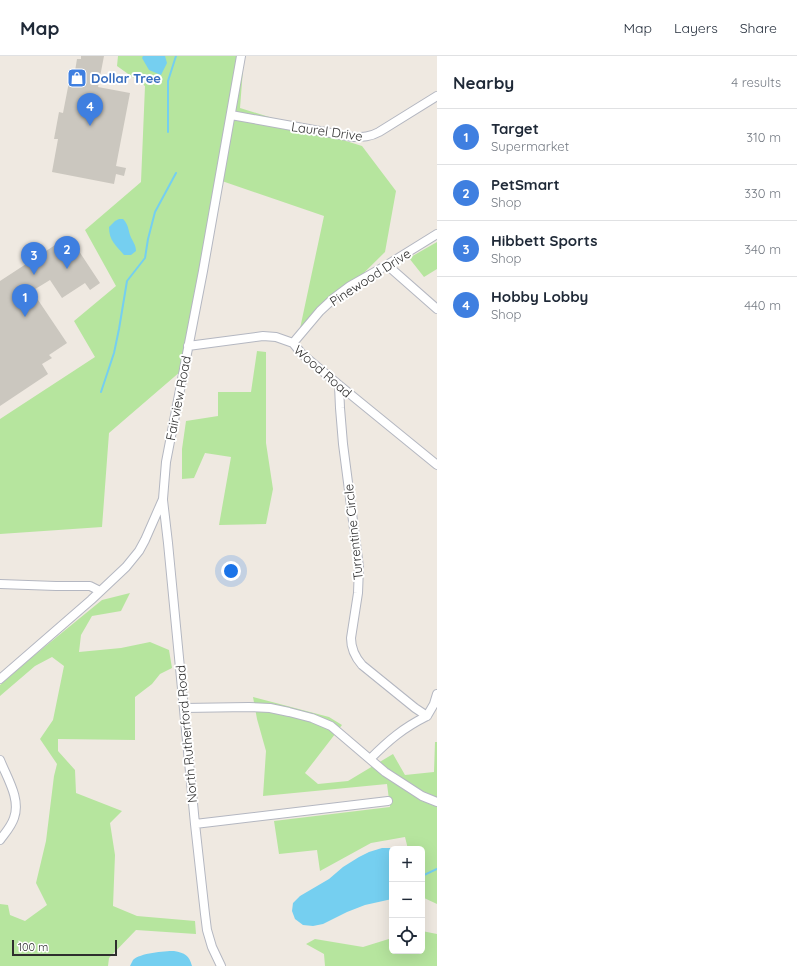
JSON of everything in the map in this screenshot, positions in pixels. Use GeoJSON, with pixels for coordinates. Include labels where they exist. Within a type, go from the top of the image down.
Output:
{"type":"FeatureCollection","features":[{"type":"Feature","properties":{"kind":"street","name":"Fairview Road"},"geometry":{"type":"LineString","coordinates":[[0,678],[126,567],[139,551],[145,540],[163,499],[166,462],[241,56]]}},
{"type":"Feature","properties":{"kind":"street","name":"Laurel Drive"},"geometry":{"type":"LineString","coordinates":[[231,115],[353,137],[363,137],[379,132],[437,96]]}},
{"type":"Feature","properties":{"kind":"street","name":"Pinewood Drive"},"geometry":{"type":"LineString","coordinates":[[293,343],[320,311],[334,298],[350,286],[437,234]]}},
{"type":"Feature","properties":{"kind":"street"},"geometry":{"type":"LineString","coordinates":[[387,265],[437,309]]}},
{"type":"Feature","properties":{"kind":"street","name":"Wood Road"},"geometry":{"type":"LineString","coordinates":[[188,346],[263,336],[276,337],[293,343],[302,354],[437,465]]}},
{"type":"Feature","properties":{"kind":"street","name":"Turrentine Circle"},"geometry":{"type":"LineString","coordinates":[[339,385],[343,444],[359,567],[358,593],[352,648],[356,659],[362,665],[427,716]]}},
{"type":"Feature","properties":{"kind":"street","name":"North Rutherford Road"},"geometry":{"type":"LineString","coordinates":[[163,499],[206,924],[212,947],[221,966]]}},
{"type":"Feature","properties":{"kind":"street"},"geometry":{"type":"LineString","coordinates":[[0,584],[90,586],[100,591]]}},
{"type":"Feature","properties":{"kind":"street"},"geometry":{"type":"LineString","coordinates":[[370,759],[400,732],[412,723],[427,716],[434,704],[437,694]]}},
{"type":"Feature","properties":{"kind":"street"},"geometry":{"type":"LineString","coordinates":[[184,708],[270,708],[312,718],[331,726],[385,772],[422,796],[437,802]]}},
{"type":"Feature","properties":{"kind":"street"},"geometry":{"type":"LineString","coordinates":[[0,760],[14,796],[16,808],[14,820],[0,840]]}},
{"type":"Feature","properties":{"kind":"street"},"geometry":{"type":"LineString","coordinates":[[195,824],[388,801]]}},
{"type":"Feature","properties":{"kind":"green space"},"geometry":{"type":"Polygon","coordinates":[[[118,56],[244,56],[240,108],[362,146],[396,191],[385,252],[298,338],[324,216],[219,180],[181,371],[109,433],[102,527],[0,534],[0,419],[95,357],[74,321],[116,286],[85,230],[141,182],[145,86],[117,66],[118,56]]]}},
{"type":"Feature","properties":{"kind":"green space"},"geometry":{"type":"Polygon","coordinates":[[[437,242],[437,269],[424,277],[409,258],[437,242]]]}},
{"type":"Feature","properties":{"kind":"green space"},"geometry":{"type":"Polygon","coordinates":[[[257,351],[266,352],[266,443],[273,489],[266,524],[219,525],[231,457],[205,453],[194,478],[182,479],[182,449],[186,421],[218,416],[218,392],[251,392],[257,351]]]}},
{"type":"Feature","properties":{"kind":"green space"},"geometry":{"type":"Polygon","coordinates":[[[130,593],[121,611],[92,616],[81,635],[79,652],[121,648],[150,642],[169,650],[172,668],[160,674],[152,684],[135,697],[135,740],[58,739],[58,751],[75,770],[76,793],[122,811],[110,823],[115,855],[113,906],[137,916],[195,921],[196,934],[136,930],[109,958],[108,966],[0,966],[0,904],[8,905],[10,915],[25,921],[47,905],[36,883],[46,841],[54,776],[57,764],[40,739],[53,720],[64,666],[52,657],[35,666],[0,696],[0,685],[102,600],[130,593]]]}},
{"type":"Feature","properties":{"kind":"green space"},"geometry":{"type":"Polygon","coordinates":[[[253,697],[329,717],[342,725],[305,773],[318,784],[348,781],[393,754],[405,775],[434,772],[435,742],[437,742],[437,904],[425,898],[425,846],[407,846],[405,837],[371,843],[320,871],[317,850],[279,854],[274,821],[390,807],[387,784],[263,796],[266,751],[257,719],[253,697]]]}},
{"type":"Feature","properties":{"kind":"green space"},"geometry":{"type":"Polygon","coordinates":[[[425,932],[437,934],[437,966],[325,966],[324,954],[306,944],[315,939],[363,947],[389,939],[389,954],[425,954],[425,932]]]}},
{"type":"Feature","properties":{"kind":"water"},"geometry":{"type":"Polygon","coordinates":[[[143,56],[165,56],[167,63],[161,75],[149,70],[142,58],[143,56]]]}},
{"type":"Feature","properties":{"kind":"water"},"geometry":{"type":"Polygon","coordinates":[[[119,219],[123,219],[128,226],[135,246],[136,251],[131,255],[124,255],[110,236],[109,227],[119,219]]]}},
{"type":"Feature","properties":{"kind":"water"},"geometry":{"type":"Polygon","coordinates":[[[382,848],[389,848],[389,900],[365,905],[323,924],[313,926],[303,925],[295,919],[292,911],[293,903],[300,896],[329,879],[343,867],[369,852],[382,848]]]}},
{"type":"Feature","properties":{"kind":"water"},"geometry":{"type":"Polygon","coordinates":[[[174,951],[186,955],[192,966],[130,966],[133,960],[146,954],[174,951]]]}},
{"type":"Feature","properties":{"kind":"building"},"geometry":{"type":"Polygon","coordinates":[[[81,56],[104,56],[98,87],[130,93],[116,166],[126,168],[124,176],[116,174],[114,184],[52,172],[58,139],[54,139],[59,112],[63,113],[69,82],[73,83],[77,59],[81,59],[81,56]]]}},
{"type":"Feature","properties":{"kind":"building"},"geometry":{"type":"Polygon","coordinates":[[[69,236],[100,283],[90,290],[85,283],[62,298],[50,280],[32,291],[67,343],[49,355],[52,358],[42,364],[48,374],[0,406],[0,281],[69,236]]]}},
{"type":"Feature","properties":{"kind":"waterway"},"geometry":{"type":"LineString","coordinates":[[168,132],[168,81],[176,56]]}},
{"type":"Feature","properties":{"kind":"waterway"},"geometry":{"type":"LineString","coordinates":[[101,392],[114,353],[127,281],[145,258],[155,212],[176,173]]}},
{"type":"Feature","properties":{"kind":"waterway"},"geometry":{"type":"LineString","coordinates":[[425,875],[437,869]]}},
{"type":"Feature","properties":{"kind":"place","name":"Dollar Tree"},"geometry":{"type":"Point","coordinates":[77,78]}},
{"type":"Feature","properties":{"kind":"place","name":"Hobby Lobby"},"geometry":{"type":"Point","coordinates":[90,126]}},
{"type":"Feature","properties":{"kind":"place","name":"PetSmart"},"geometry":{"type":"Point","coordinates":[67,269]}},
{"type":"Feature","properties":{"kind":"place","name":"Hibbett Sports"},"geometry":{"type":"Point","coordinates":[34,275]}},
{"type":"Feature","properties":{"kind":"place","name":"Target"},"geometry":{"type":"Point","coordinates":[25,317]}}]}
